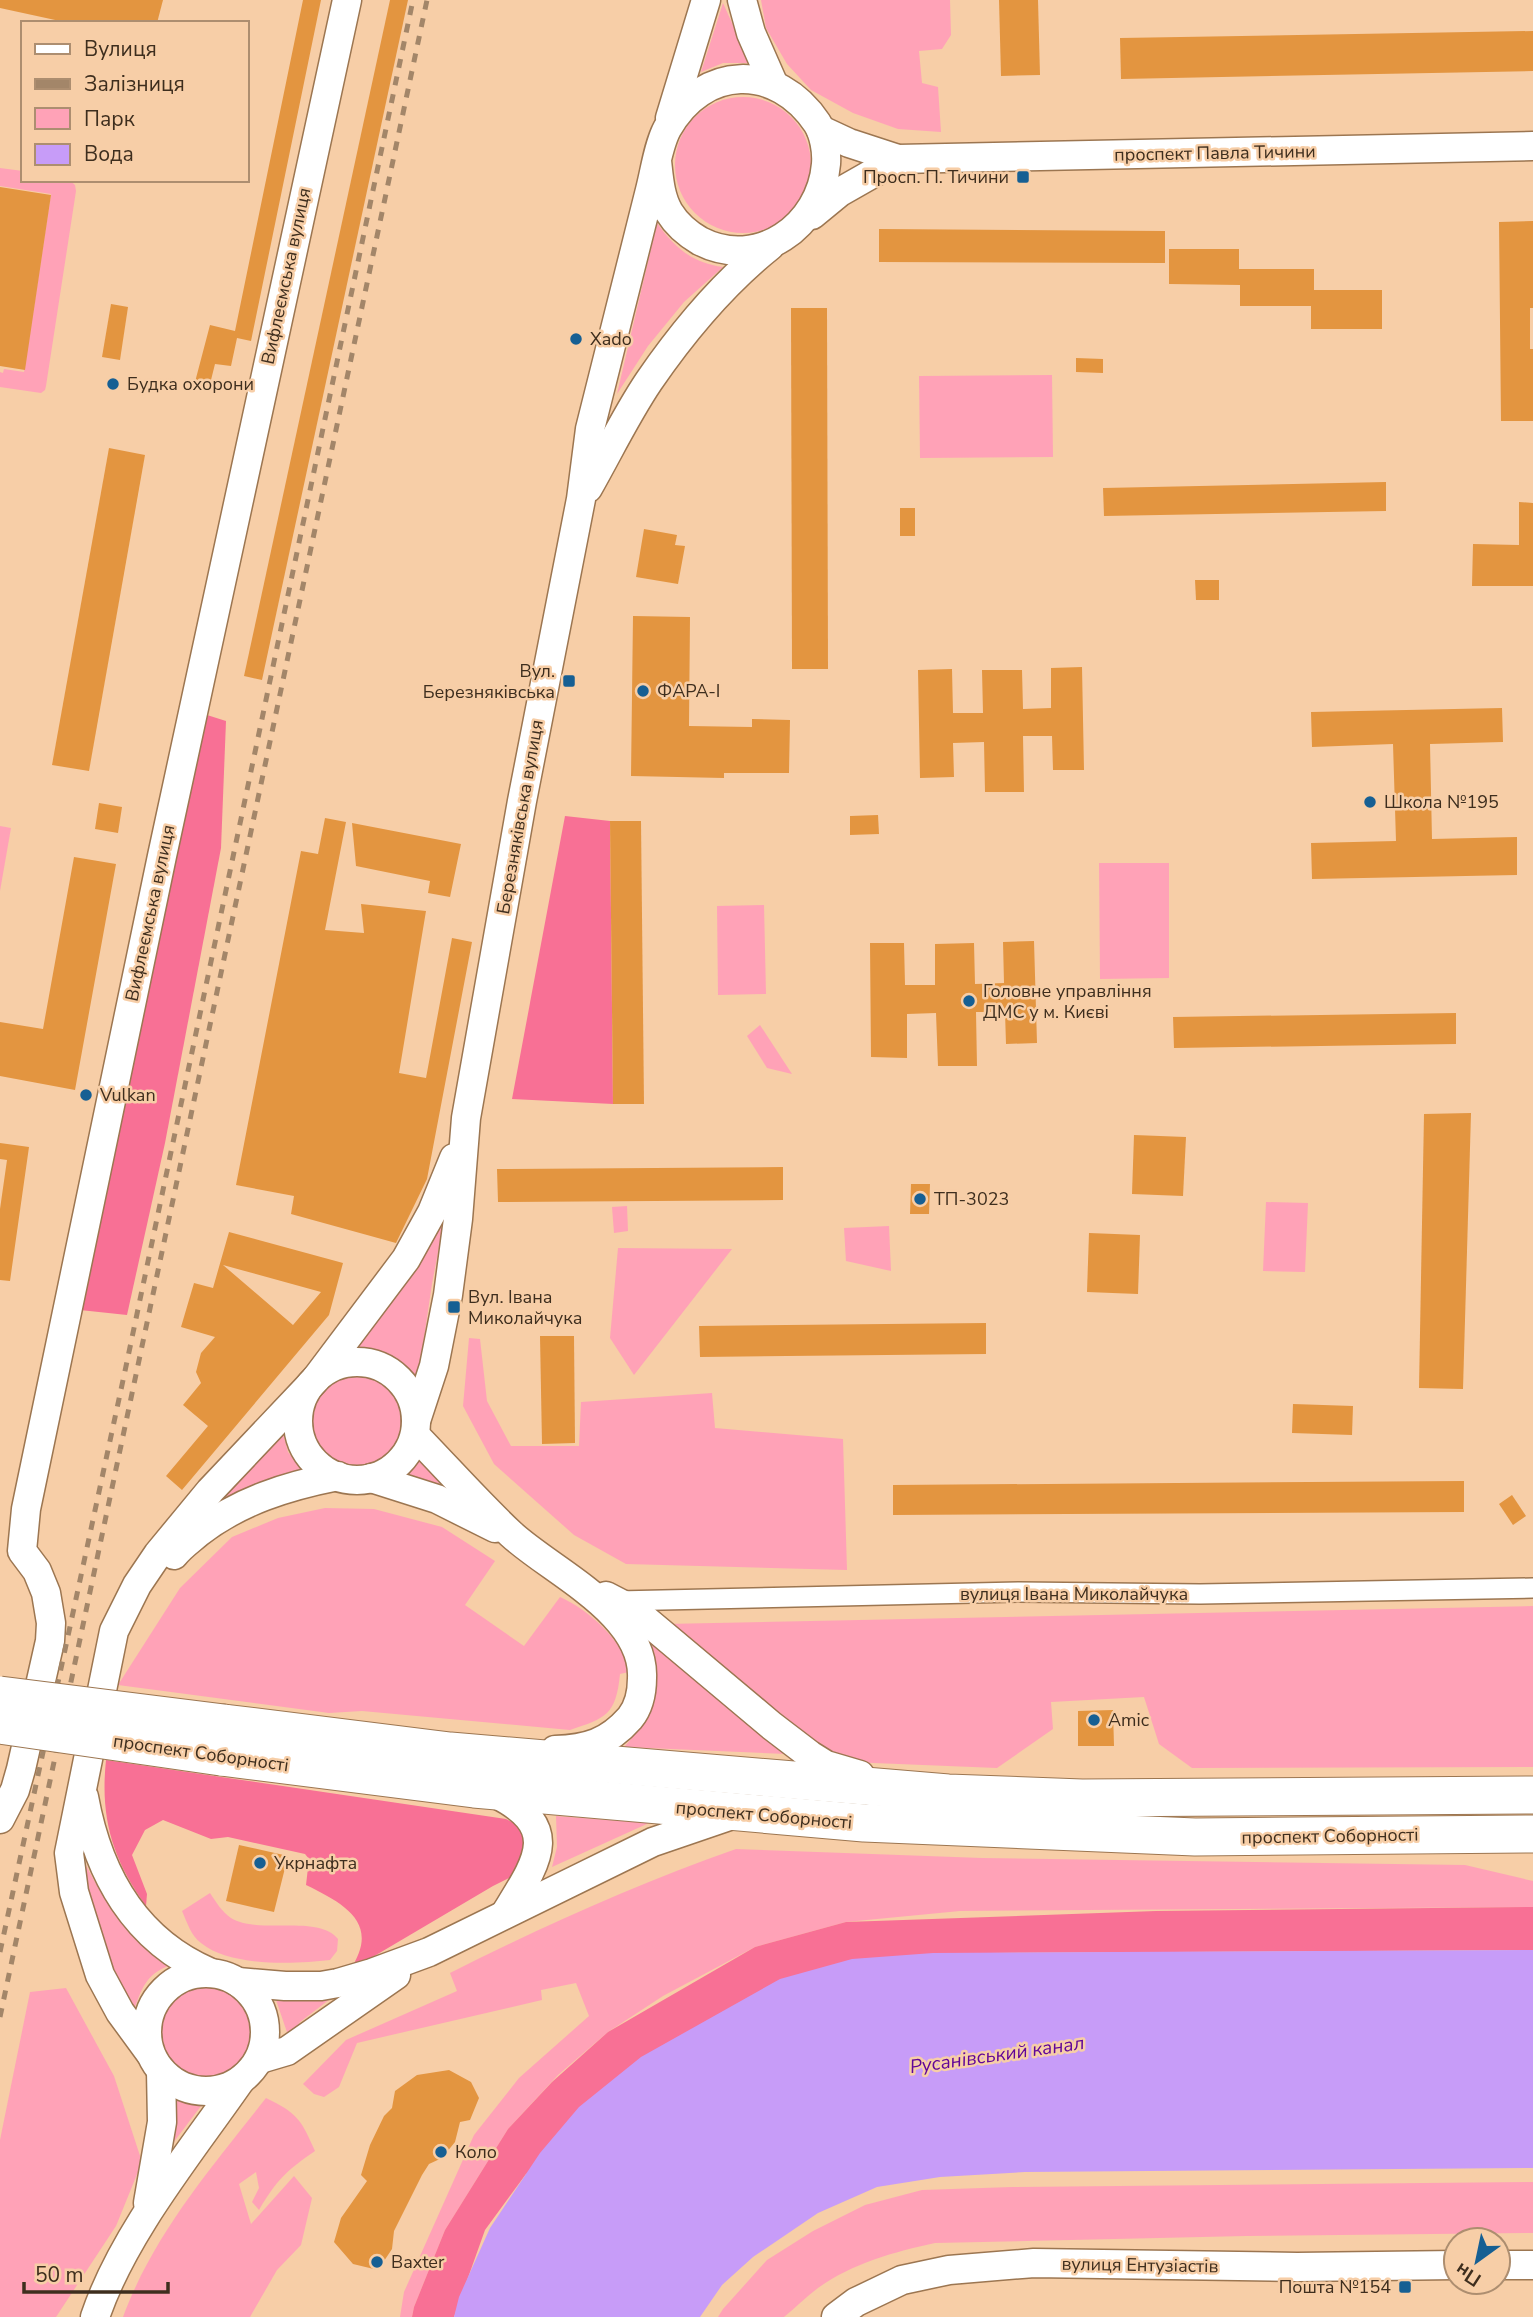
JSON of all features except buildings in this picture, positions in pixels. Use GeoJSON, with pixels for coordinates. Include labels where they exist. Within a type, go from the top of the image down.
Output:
{"type":"FeatureCollection","features":[{"type":"Feature","properties":{"kind":"highway","name":"проспект Соборності"},"geometry":{"type":"LineString","coordinates":[[0,1695],[488,1791],[864,1823],[1195,1837],[1533,1834]]}},
{"type":"Feature","properties":{"kind":"highway","name":"проспект Соборності"},"geometry":{"type":"LineString","coordinates":[[0,1725],[222,1740],[450,1751],[909,1789],[1083,1798],[1533,1795]]}},
{"type":"Feature","properties":{"kind":"street","name":"Вифлеємська вулиця"},"geometry":{"type":"LineString","coordinates":[[0,1819],[15,1790],[21,1769],[50,1641],[51,1610],[37,1571],[11,1548],[26,1509],[162,856],[347,0]]}},
{"type":"Feature","properties":{"kind":"street"},"geometry":{"type":"LineString","coordinates":[[666,131],[681,108],[708,87],[724,80],[750,79],[773,83],[810,113],[821,130],[826,158],[824,183],[817,200],[799,225],[772,244],[741,251],[715,248],[688,234],[669,212],[661,191],[657,161],[666,131],[706,0]]}},
{"type":"Feature","properties":{"kind":"street"},"geometry":{"type":"LineString","coordinates":[[742,0],[751,33],[773,83]]}},
{"type":"Feature","properties":{"kind":"street","name":"проспект Павла Тичини"},"geometry":{"type":"LineString","coordinates":[[821,130],[849,143],[898,159],[1533,146]]}},
{"type":"Feature","properties":{"kind":"street","name":"проспект Павла Тичини"},"geometry":{"type":"LineString","coordinates":[[799,225],[841,192],[898,159]]}},
{"type":"Feature","properties":{"kind":"street","name":"Березняківська вулиця"},"geometry":{"type":"LineString","coordinates":[[416,1428],[434,1366],[448,1295],[458,1219],[464,1135],[522,801],[581,499],[590,429],[657,161]]}},
{"type":"Feature","properties":{"kind":"street","name":"Березняківська вулиця"},"geometry":{"type":"LineString","coordinates":[[581,499],[648,383],[669,354],[734,276],[772,244]]}},
{"type":"Feature","properties":{"kind":"street","name":"Березняківська вулиця"},"geometry":{"type":"LineString","coordinates":[[315,1380],[406,1259],[432,1212],[464,1135]]}},
{"type":"Feature","properties":{"kind":"street"},"geometry":{"type":"LineString","coordinates":[[240,2081],[225,2089],[207,2092],[190,2090],[174,2082],[155,2062],[120,2012],[100,1975],[74,1892],[69,1853],[114,1631],[137,1585],[158,1554],[210,1491],[315,1380],[330,1368],[348,1362],[369,1363],[387,1370],[403,1383],[413,1401],[416,1428],[409,1450],[386,1472],[371,1478],[338,1476],[321,1466],[307,1452],[300,1434],[301,1405],[315,1380]]}},
{"type":"Feature","properties":{"kind":"street","name":"вулиця Івана Миколайчука"},"geometry":{"type":"LineString","coordinates":[[416,1428],[513,1536]]}},
{"type":"Feature","properties":{"kind":"street"},"geometry":{"type":"LineString","coordinates":[[108,1661],[150,1586],[178,1549],[220,1516],[245,1504],[306,1482],[338,1476]]}},
{"type":"Feature","properties":{"kind":"street","name":"вулиця Івана Миколайчука"},"geometry":{"type":"LineString","coordinates":[[371,1478],[438,1499],[513,1536],[582,1586],[623,1626],[636,1645],[643,1668],[642,1692],[633,1714],[618,1732],[606,1740],[573,1749],[450,1751]]}},
{"type":"Feature","properties":{"kind":"street","name":"вулиця Івана Миколайчука"},"geometry":{"type":"LineString","coordinates":[[582,1586],[635,1611],[772,1726],[826,1765],[909,1789]]}},
{"type":"Feature","properties":{"kind":"street","name":"вулиця Івана Миколайчука"},"geometry":{"type":"LineString","coordinates":[[616,1601],[1019,1592],[1200,1594],[1533,1588]]}},
{"type":"Feature","properties":{"kind":"street"},"geometry":{"type":"LineString","coordinates":[[82,1784],[97,1852],[111,1883],[141,1924],[168,1950],[186,1962],[209,1972],[225,1975],[252,1993],[261,2008],[266,2025],[260,2059],[240,2081],[146,2217],[114,2273],[95,2317]]}},
{"type":"Feature","properties":{"kind":"street"},"geometry":{"type":"LineString","coordinates":[[488,1791],[513,1803],[526,1813],[535,1825],[538,1847],[532,1866],[505,1914]]}},
{"type":"Feature","properties":{"kind":"street"},"geometry":{"type":"LineString","coordinates":[[238,1982],[285,1986],[338,1983],[429,1952],[653,1842],[737,1813]]}},
{"type":"Feature","properties":{"kind":"street"},"geometry":{"type":"LineString","coordinates":[[260,2059],[287,2051],[429,1952]]}},
{"type":"Feature","properties":{"kind":"street"},"geometry":{"type":"LineString","coordinates":[[146,2217],[162,2122],[155,2062],[146,2034],[149,2014],[158,1997],[172,1983],[190,1975],[209,1972]]}},
{"type":"Feature","properties":{"kind":"street","name":"вулиця Ентузіастів"},"geometry":{"type":"LineString","coordinates":[[836,2317],[856,2302],[902,2280],[949,2270],[1034,2263],[1297,2267],[1442,2265]]}},
{"type":"Feature","properties":{"kind":"street"},"geometry":{"type":"LineString","coordinates":[[1512,2265],[1533,2265]]}},
{"type":"Feature","properties":{"kind":"green space"},"geometry":{"type":"Polygon","coordinates":[[[761,0],[950,0],[951,35],[942,49],[919,51],[922,83],[938,87],[941,132],[898,129],[853,113],[811,90],[787,64],[766,28],[761,0]]]}},
{"type":"Feature","properties":{"kind":"green space"},"geometry":{"type":"Polygon","coordinates":[[[723,3],[750,63],[723,63],[701,72],[723,3]]]}},
{"type":"Feature","properties":{"kind":"green space"},"geometry":{"type":"Polygon","coordinates":[[[743,97],[769,102],[791,117],[806,139],[811,165],[806,191],[791,213],[769,228],[743,233],[717,228],[695,213],[680,191],[675,165],[680,139],[695,117],[717,102],[743,97]]]}},
{"type":"Feature","properties":{"kind":"green space"},"geometry":{"type":"Polygon","coordinates":[[[0,168],[21,171],[21,182],[71,182],[75,185],[46,386],[41,393],[0,387],[0,372],[3,373],[4,369],[24,372],[51,194],[0,186],[0,168]]]}},
{"type":"Feature","properties":{"kind":"green space"},"geometry":{"type":"Polygon","coordinates":[[[657,223],[685,253],[702,262],[723,267],[684,302],[648,346],[617,394],[657,223]]]}},
{"type":"Feature","properties":{"kind":"green space"},"geometry":{"type":"Polygon","coordinates":[[[1052,375],[1053,457],[920,458],[919,376],[1052,375]]]}},
{"type":"Feature","properties":{"kind":"green space"},"geometry":{"type":"Polygon","coordinates":[[[0,826],[11,828],[0,891],[0,826]]]}},
{"type":"Feature","properties":{"kind":"green space"},"geometry":{"type":"Polygon","coordinates":[[[1099,863],[1169,863],[1169,978],[1100,979],[1099,863]]]}},
{"type":"Feature","properties":{"kind":"green space"},"geometry":{"type":"Polygon","coordinates":[[[764,905],[766,994],[718,995],[717,906],[764,905]]]}},
{"type":"Feature","properties":{"kind":"green space"},"geometry":{"type":"Polygon","coordinates":[[[760,1025],[792,1074],[767,1068],[747,1036],[760,1025]]]}},
{"type":"Feature","properties":{"kind":"green space"},"geometry":{"type":"Polygon","coordinates":[[[449,1194],[417,1385],[388,1355],[370,1349],[346,1348],[449,1194]]]}},
{"type":"Feature","properties":{"kind":"green space"},"geometry":{"type":"Polygon","coordinates":[[[1266,1202],[1308,1203],[1305,1272],[1263,1271],[1266,1202]]]}},
{"type":"Feature","properties":{"kind":"green space"},"geometry":{"type":"Polygon","coordinates":[[[627,1206],[628,1231],[614,1233],[612,1207],[627,1206]]]}},
{"type":"Feature","properties":{"kind":"green space"},"geometry":{"type":"Polygon","coordinates":[[[889,1226],[891,1271],[846,1261],[844,1228],[889,1226]]]}},
{"type":"Feature","properties":{"kind":"green space"},"geometry":{"type":"Polygon","coordinates":[[[618,1248],[732,1249],[634,1375],[610,1338],[618,1248]]]}},
{"type":"Feature","properties":{"kind":"green space"},"geometry":{"type":"Polygon","coordinates":[[[469,1338],[480,1339],[487,1401],[511,1446],[579,1446],[581,1402],[712,1393],[715,1428],[843,1439],[847,1570],[626,1564],[574,1535],[494,1464],[463,1406],[469,1338]]]}},
{"type":"Feature","properties":{"kind":"green space"},"geometry":{"type":"Polygon","coordinates":[[[357,1373],[375,1377],[390,1386],[399,1401],[403,1419],[399,1437],[390,1452],[375,1461],[357,1465],[339,1461],[324,1452],[315,1437],[311,1419],[315,1401],[324,1386],[339,1377],[357,1373]]]}},
{"type":"Feature","properties":{"kind":"green space"},"geometry":{"type":"Polygon","coordinates":[[[281,1426],[288,1452],[306,1475],[208,1510],[281,1426]]]}},
{"type":"Feature","properties":{"kind":"green space"},"geometry":{"type":"Polygon","coordinates":[[[422,1447],[466,1502],[401,1476],[416,1462],[422,1447]]]}},
{"type":"Feature","properties":{"kind":"green space"},"geometry":{"type":"Polygon","coordinates":[[[325,1508],[374,1509],[442,1527],[495,1561],[465,1605],[524,1646],[560,1597],[582,1610],[612,1637],[633,1671],[620,1674],[612,1707],[601,1718],[570,1730],[362,1711],[329,1713],[118,1685],[180,1588],[232,1537],[278,1518],[325,1508]]]}},
{"type":"Feature","properties":{"kind":"green space"},"geometry":{"type":"Polygon","coordinates":[[[1533,1606],[1533,1767],[1192,1768],[1159,1744],[1144,1697],[1051,1702],[1053,1729],[997,1768],[849,1762],[780,1723],[665,1624],[1533,1606]]]}},
{"type":"Feature","properties":{"kind":"green space"},"geometry":{"type":"Polygon","coordinates":[[[644,1630],[786,1754],[624,1747],[645,1719],[655,1692],[655,1663],[644,1630]]]}},
{"type":"Feature","properties":{"kind":"green space"},"geometry":{"type":"Polygon","coordinates":[[[556,1816],[649,1823],[552,1867],[557,1847],[556,1816]]]}},
{"type":"Feature","properties":{"kind":"green space"},"geometry":{"type":"Polygon","coordinates":[[[736,1849],[982,1858],[1465,1865],[1533,1881],[1533,1907],[960,1911],[846,1922],[755,1947],[663,1996],[608,2032],[558,2075],[508,2129],[445,2230],[412,2317],[400,2317],[404,2292],[474,2135],[519,2078],[589,2016],[576,1983],[541,1990],[542,2000],[357,2043],[339,2087],[324,2097],[314,2094],[303,2084],[346,2040],[457,1991],[450,1973],[591,1907],[736,1849]]]}},
{"type":"Feature","properties":{"kind":"green space"},"geometry":{"type":"Polygon","coordinates":[[[83,1860],[101,1893],[133,1937],[168,1966],[146,1983],[134,2010],[115,1975],[101,1938],[90,1900],[83,1860]]]}},
{"type":"Feature","properties":{"kind":"green space"},"geometry":{"type":"Polygon","coordinates":[[[210,1893],[219,1907],[231,1918],[256,1925],[317,1928],[338,1939],[337,1951],[330,1960],[281,1963],[245,1960],[213,1951],[195,1937],[182,1911],[210,1893]]]}},
{"type":"Feature","properties":{"kind":"green space"},"geometry":{"type":"Polygon","coordinates":[[[207,1985],[225,1989],[240,1999],[250,2014],[254,2032],[250,2050],[240,2065],[225,2075],[207,2079],[189,2075],[174,2065],[164,2050],[160,2032],[164,2014],[174,1999],[189,1989],[207,1985]]]}},
{"type":"Feature","properties":{"kind":"green space"},"geometry":{"type":"Polygon","coordinates":[[[66,1988],[114,2076],[142,2162],[116,2226],[56,2317],[0,2317],[0,2140],[30,1992],[66,1988]]]}},
{"type":"Feature","properties":{"kind":"green space"},"geometry":{"type":"Polygon","coordinates":[[[334,1996],[300,2022],[289,2038],[275,1997],[334,1996]]]}},
{"type":"Feature","properties":{"kind":"green space"},"geometry":{"type":"Polygon","coordinates":[[[174,2098],[201,2106],[173,2143],[174,2098]]]}},
{"type":"Feature","properties":{"kind":"green space"},"geometry":{"type":"Polygon","coordinates":[[[266,2098],[297,2118],[315,2151],[283,2177],[259,2210],[252,2202],[259,2188],[256,2172],[239,2184],[251,2224],[294,2176],[312,2198],[301,2245],[277,2270],[250,2317],[123,2317],[136,2286],[168,2229],[205,2175],[266,2098]]]}},
{"type":"Feature","properties":{"kind":"green space"},"geometry":{"type":"Polygon","coordinates":[[[1533,2182],[1533,2233],[1512,2233],[1512,2226],[1442,2226],[1442,2234],[935,2243],[889,2255],[845,2272],[818,2288],[784,2317],[718,2317],[767,2260],[813,2231],[865,2205],[922,2190],[1533,2182]]]}},
{"type":"Feature","properties":{"kind":"shaded area"},"geometry":{"type":"Polygon","coordinates":[[[207,715],[226,721],[221,848],[165,1143],[127,1315],[80,1310],[207,715]]]}},
{"type":"Feature","properties":{"kind":"shaded area"},"geometry":{"type":"Polygon","coordinates":[[[565,816],[610,821],[613,1104],[512,1099],[565,816]]]}},
{"type":"Feature","properties":{"kind":"shaded area"},"geometry":{"type":"Polygon","coordinates":[[[106,1760],[506,1819],[523,1828],[530,1840],[513,1876],[349,1971],[358,1955],[362,1940],[360,1928],[345,1908],[306,1885],[309,1859],[305,1854],[228,1837],[211,1839],[163,1820],[145,1830],[132,1855],[147,1894],[146,1906],[134,1889],[111,1837],[105,1800],[106,1760]]]}},
{"type":"Feature","properties":{"kind":"shaded area"},"geometry":{"type":"Polygon","coordinates":[[[1533,1907],[1533,1950],[988,1953],[526,2174],[485,2230],[454,2317],[412,2317],[445,2230],[508,2129],[552,2082],[608,2032],[755,1947],[846,1922],[1156,1911],[1533,1907]]]}},
{"type":"Feature","properties":{"kind":"water","name":"Русанівський канал"},"geometry":{"type":"Polygon","coordinates":[[[1533,1950],[1533,2168],[1025,2172],[940,2177],[877,2187],[818,2213],[753,2257],[722,2285],[700,2317],[454,2317],[459,2297],[490,2228],[540,2153],[579,2107],[641,2057],[780,1979],[852,1959],[933,1953],[1533,1950]]]}},
{"type":"Feature","properties":{"kind":"railway"},"geometry":{"type":"LineString","coordinates":[[0,1952],[413,0]]}},
{"type":"Feature","properties":{"kind":"railway"},"geometry":{"type":"LineString","coordinates":[[0,2017],[427,0]]}},
{"type":"Feature","properties":{"kind":"place","name":"Просп. П. Тичини"},"geometry":{"type":"Point","coordinates":[1023,177]}},
{"type":"Feature","properties":{"kind":"place","name":"Xado"},"geometry":{"type":"Point","coordinates":[576,339]}},
{"type":"Feature","properties":{"kind":"place","name":"Будка охорони"},"geometry":{"type":"Point","coordinates":[113,384]}},
{"type":"Feature","properties":{"kind":"place","name":"Вул. Березняківська"},"geometry":{"type":"Point","coordinates":[569,681]}},
{"type":"Feature","properties":{"kind":"place","name":"ФАРА-І"},"geometry":{"type":"Point","coordinates":[643,691]}},
{"type":"Feature","properties":{"kind":"place","name":"Школа №195"},"geometry":{"type":"Point","coordinates":[1370,802]}},
{"type":"Feature","properties":{"kind":"place","name":"Головне управління ДМС у м. Києві"},"geometry":{"type":"Point","coordinates":[969,1001]}},
{"type":"Feature","properties":{"kind":"place","name":"Vulkan"},"geometry":{"type":"Point","coordinates":[86,1095]}},
{"type":"Feature","properties":{"kind":"place","name":"ТП-3023"},"geometry":{"type":"Point","coordinates":[920,1199]}},
{"type":"Feature","properties":{"kind":"place","name":"Вул. Івана Миколайчука"},"geometry":{"type":"Point","coordinates":[454,1307]}},
{"type":"Feature","properties":{"kind":"place","name":"Amic"},"geometry":{"type":"Point","coordinates":[1094,1720]}},
{"type":"Feature","properties":{"kind":"place","name":"Укрнафта"},"geometry":{"type":"Point","coordinates":[260,1863]}},
{"type":"Feature","properties":{"kind":"place","name":"Коло"},"geometry":{"type":"Point","coordinates":[441,2152]}},
{"type":"Feature","properties":{"kind":"place","name":"Baxter"},"geometry":{"type":"Point","coordinates":[377,2262]}},
{"type":"Feature","properties":{"kind":"place","name":"Пошта №154"},"geometry":{"type":"Point","coordinates":[1405,2287]}}]}
